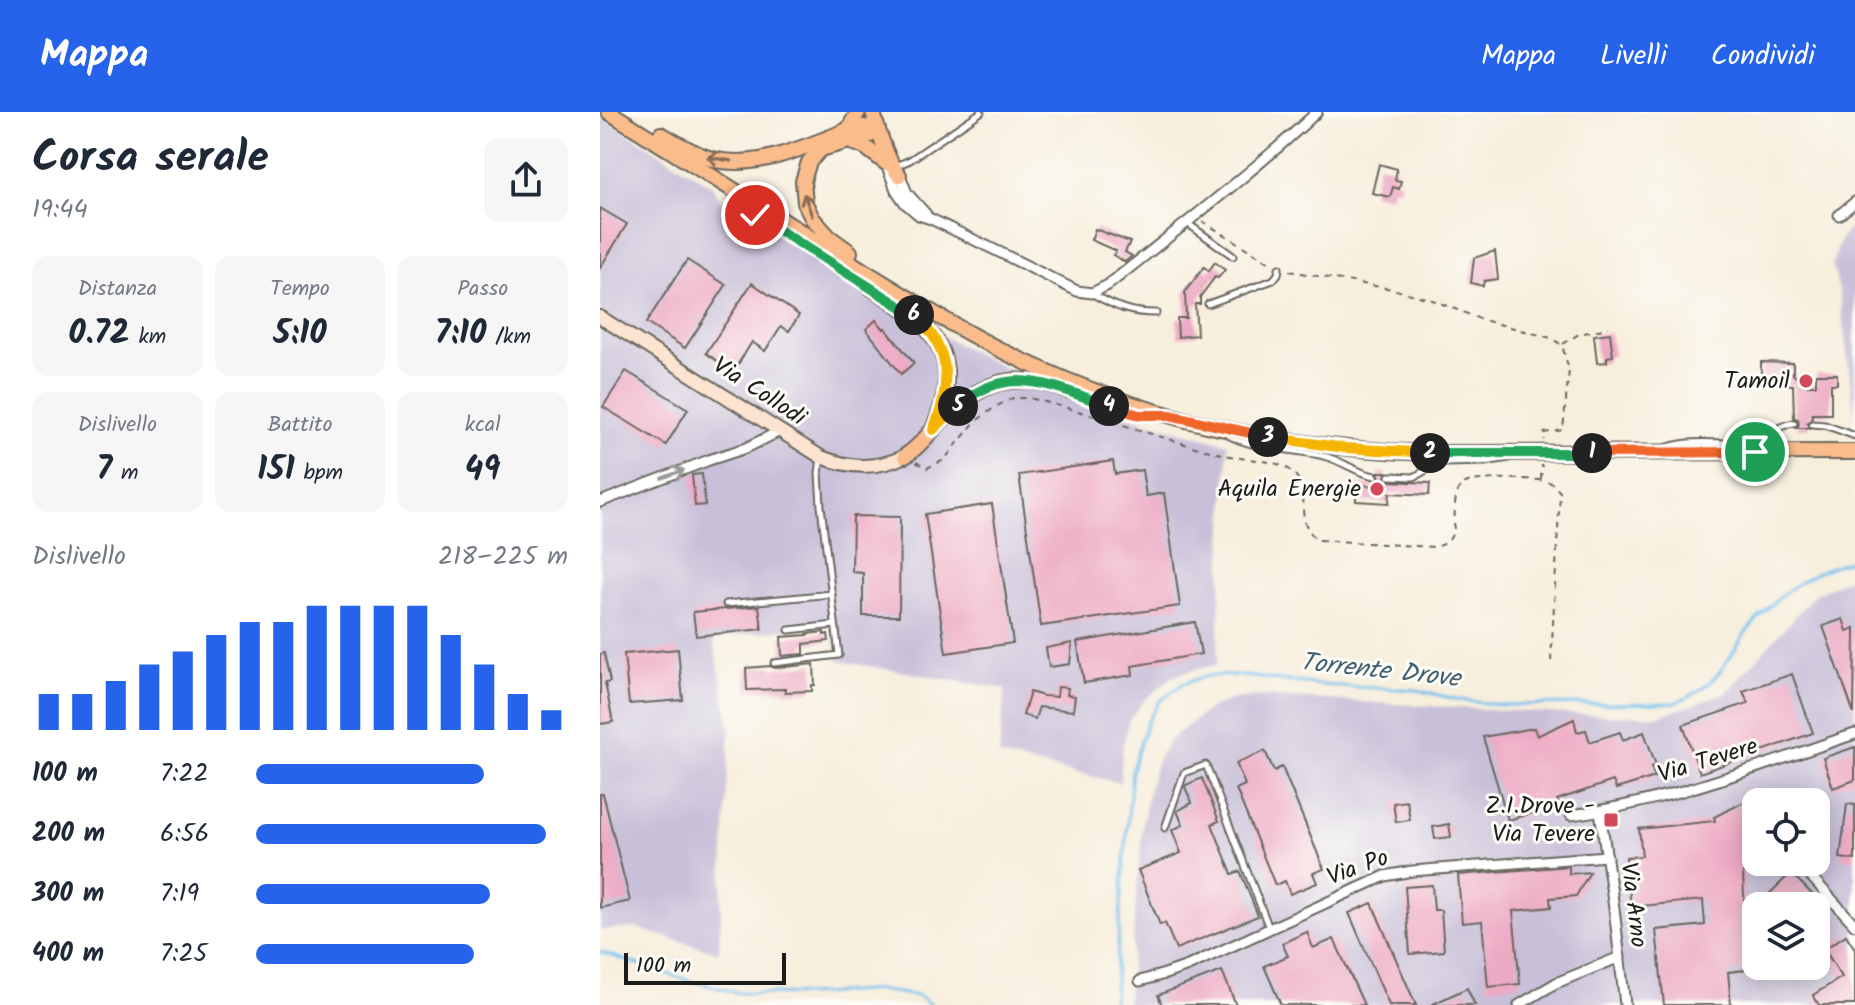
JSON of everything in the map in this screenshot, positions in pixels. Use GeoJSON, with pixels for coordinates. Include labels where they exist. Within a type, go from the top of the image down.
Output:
{"type":"FeatureCollection","features":[{"type":"Feature","properties":{"kind":"main road"},"geometry":{"type":"LineString","coordinates":[[609,112],[913,301],[1001,350],[1088,388],[1170,415],[1217,427],[1371,451],[1855,452]]}},
{"type":"Feature","properties":{"kind":"main road"},"geometry":{"type":"LineString","coordinates":[[627,112],[690,150],[723,161],[765,159],[849,136],[894,168]]}},
{"type":"Feature","properties":{"kind":"main road"},"geometry":{"type":"LineString","coordinates":[[849,136],[858,112]]}},
{"type":"Feature","properties":{"kind":"main road"},"geometry":{"type":"LineString","coordinates":[[874,112],[875,129]]}},
{"type":"Feature","properties":{"kind":"main road"},"geometry":{"type":"LineString","coordinates":[[894,168],[882,137],[875,129],[861,126],[849,136],[821,149],[812,158],[803,185],[807,208],[816,224],[840,245],[969,324],[1001,350]]}},
{"type":"Feature","properties":{"kind":"main road"},"geometry":{"type":"LineString","coordinates":[[722,183],[755,215],[902,306],[928,329],[938,345],[946,375],[942,405],[933,430]]}},
{"type":"Feature","properties":{"kind":"main road"},"geometry":{"type":"LineString","coordinates":[[905,456],[976,392],[995,384],[1018,380],[1042,382],[1135,414],[1170,415]]}},
{"type":"Feature","properties":{"kind":"street"},"geometry":{"type":"LineString","coordinates":[[874,112],[894,168],[911,199],[931,219]]}},
{"type":"Feature","properties":{"kind":"street"},"geometry":{"type":"LineString","coordinates":[[894,168],[894,187],[905,203],[919,215],[1077,291],[1092,293],[1108,285],[1273,152],[1317,112]]}},
{"type":"Feature","properties":{"kind":"street"},"geometry":{"type":"LineString","coordinates":[[1839,215],[1855,202]]}},
{"type":"Feature","properties":{"kind":"street","name":"Via Collodi"},"geometry":{"type":"LineString","coordinates":[[600,317],[821,457],[863,467],[886,464],[905,456]]}},
{"type":"Feature","properties":{"kind":"street"},"geometry":{"type":"LineString","coordinates":[[600,502],[746,448],[780,431]]}},
{"type":"Feature","properties":{"kind":"street","name":"Via Tevere"},"geometry":{"type":"LineString","coordinates":[[1571,815],[1600,811],[1699,786],[1855,734]]}},
{"type":"Feature","properties":{"kind":"street","name":"Via Arno"},"geometry":{"type":"LineString","coordinates":[[1600,811],[1625,1005]]}},
{"type":"Feature","properties":{"kind":"street","name":"Via Po"},"geometry":{"type":"LineString","coordinates":[[1140,981],[1188,966],[1367,882],[1393,874],[1607,856]]}},
{"type":"Feature","properties":{"kind":"street"},"geometry":{"type":"LineString","coordinates":[[1811,876],[1855,925]]}},
{"type":"Feature","properties":{"kind":"street"},"geometry":{"type":"LineString","coordinates":[[1519,1005],[1556,983],[1620,957]]}},
{"type":"Feature","properties":{"kind":"lane"},"geometry":{"type":"LineString","coordinates":[[894,168],[981,112]]}},
{"type":"Feature","properties":{"kind":"lane"},"geometry":{"type":"LineString","coordinates":[[1190,219],[1233,256]]}},
{"type":"Feature","properties":{"kind":"lane"},"geometry":{"type":"LineString","coordinates":[[1208,304],[1273,280],[1279,268]]}},
{"type":"Feature","properties":{"kind":"lane"},"geometry":{"type":"LineString","coordinates":[[1092,293],[1134,313],[1156,313]]}},
{"type":"Feature","properties":{"kind":"lane"},"geometry":{"type":"LineString","coordinates":[[1655,453],[1687,442],[1754,442],[1785,424],[1794,423]]}},
{"type":"Feature","properties":{"kind":"lane"},"geometry":{"type":"LineString","coordinates":[[1812,424],[1825,425],[1855,436]]}},
{"type":"Feature","properties":{"kind":"lane"},"geometry":{"type":"LineString","coordinates":[[1217,427],[1241,441],[1327,457],[1375,476]]}},
{"type":"Feature","properties":{"kind":"lane"},"geometry":{"type":"LineString","coordinates":[[1390,476],[1414,477],[1440,464],[1494,461],[1520,453]]}},
{"type":"Feature","properties":{"kind":"lane"},"geometry":{"type":"LineString","coordinates":[[774,663],[839,655],[820,498],[821,457]]}},
{"type":"Feature","properties":{"kind":"lane"},"geometry":{"type":"LineString","coordinates":[[726,604],[832,594]]}},
{"type":"Feature","properties":{"kind":"lane"},"geometry":{"type":"LineString","coordinates":[[789,630],[835,625]]}},
{"type":"Feature","properties":{"kind":"lane"},"geometry":{"type":"LineString","coordinates":[[1165,828],[1184,773],[1206,765],[1269,928]]}},
{"type":"Feature","properties":{"kind":"path"},"geometry":{"type":"LineString","coordinates":[[1190,219],[1279,268],[1430,299],[1480,319],[1551,338],[1562,345],[1569,370],[1563,430],[1544,433],[1544,445]]}},
{"type":"Feature","properties":{"kind":"path"},"geometry":{"type":"LineString","coordinates":[[1562,345],[1579,334],[1608,328]]}},
{"type":"Feature","properties":{"kind":"path"},"geometry":{"type":"LineString","coordinates":[[905,456],[927,468],[944,460],[975,422],[995,407],[1013,398],[1029,398],[1231,456],[1286,467],[1294,472],[1300,487],[1307,530],[1319,540],[1433,547],[1442,546],[1451,536],[1456,497],[1461,485],[1487,479],[1553,483],[1560,492],[1551,662]]}},
{"type":"Feature","properties":{"kind":"path"},"geometry":{"type":"LineString","coordinates":[[1541,480],[1542,464]]}},
{"type":"Feature","properties":{"kind":"shaded area"},"geometry":{"type":"Polygon","coordinates":[[[600,116],[712,186],[723,203],[972,352],[1017,374],[1118,414],[1228,444],[1217,665],[1172,677],[1144,701],[1129,720],[1123,745],[1120,783],[999,756],[1005,689],[839,661],[830,623],[713,639],[730,726],[719,953],[636,928],[600,930],[600,116]]]}},
{"type":"Feature","properties":{"kind":"shaded area"},"geometry":{"type":"Polygon","coordinates":[[[1855,222],[1855,419],[1839,290],[1832,264],[1842,237],[1855,222]]]}},
{"type":"Feature","properties":{"kind":"shaded area"},"geometry":{"type":"Polygon","coordinates":[[[1855,575],[1855,1005],[1127,1005],[1143,820],[1150,783],[1158,758],[1171,739],[1209,709],[1232,699],[1261,696],[1567,714],[1656,716],[1727,692],[1815,594],[1855,575]]]}},
{"type":"Feature","properties":{"kind":"building"},"geometry":{"type":"Polygon","coordinates":[[[1379,164],[1397,169],[1395,180],[1401,181],[1399,189],[1393,187],[1390,197],[1372,193],[1379,164]]]}},
{"type":"Feature","properties":{"kind":"building"},"geometry":{"type":"Polygon","coordinates":[[[600,208],[627,224],[600,268],[600,208]]]}},
{"type":"Feature","properties":{"kind":"building"},"geometry":{"type":"Polygon","coordinates":[[[1095,229],[1130,242],[1125,252],[1132,256],[1125,262],[1113,255],[1116,251],[1091,240],[1095,229]]]}},
{"type":"Feature","properties":{"kind":"building"},"geometry":{"type":"Polygon","coordinates":[[[1495,251],[1498,279],[1484,281],[1483,286],[1471,283],[1474,258],[1495,251]]]}},
{"type":"Feature","properties":{"kind":"building"},"geometry":{"type":"Polygon","coordinates":[[[687,260],[726,285],[685,348],[646,323],[687,260]]]}},
{"type":"Feature","properties":{"kind":"building"},"geometry":{"type":"Polygon","coordinates":[[[1215,262],[1225,270],[1218,278],[1215,277],[1200,297],[1200,304],[1195,304],[1197,335],[1178,337],[1177,318],[1186,318],[1185,292],[1204,267],[1209,271],[1215,262]]]}},
{"type":"Feature","properties":{"kind":"building"},"geometry":{"type":"Polygon","coordinates":[[[752,283],[799,315],[789,331],[781,326],[765,351],[752,342],[733,372],[706,353],[752,283]]]}},
{"type":"Feature","properties":{"kind":"building"},"geometry":{"type":"Polygon","coordinates":[[[876,320],[914,363],[901,374],[866,329],[876,320]]]}},
{"type":"Feature","properties":{"kind":"building"},"geometry":{"type":"Polygon","coordinates":[[[1610,333],[1613,356],[1607,357],[1607,362],[1597,363],[1594,335],[1610,333]]]}},
{"type":"Feature","properties":{"kind":"building"},"geometry":{"type":"Polygon","coordinates":[[[1761,362],[1793,363],[1793,374],[1803,385],[1816,385],[1816,374],[1837,374],[1837,384],[1831,384],[1831,414],[1812,414],[1812,419],[1807,423],[1809,428],[1795,428],[1799,423],[1794,418],[1793,385],[1761,383],[1761,362]]]}},
{"type":"Feature","properties":{"kind":"building"},"geometry":{"type":"Polygon","coordinates":[[[626,371],[688,409],[666,445],[603,407],[626,371]]]}},
{"type":"Feature","properties":{"kind":"building"},"geometry":{"type":"Polygon","coordinates":[[[1113,461],[1115,474],[1142,470],[1146,496],[1164,493],[1180,606],[1041,626],[1019,475],[1113,461]]]}},
{"type":"Feature","properties":{"kind":"building"},"geometry":{"type":"Polygon","coordinates":[[[1378,472],[1386,472],[1385,478],[1389,481],[1430,483],[1429,495],[1390,493],[1389,503],[1356,501],[1356,485],[1374,486],[1374,481],[1380,478],[1378,472]]]}},
{"type":"Feature","properties":{"kind":"building"},"geometry":{"type":"Polygon","coordinates":[[[702,474],[705,505],[695,506],[692,475],[702,474]]]}},
{"type":"Feature","properties":{"kind":"building"},"geometry":{"type":"Polygon","coordinates":[[[992,504],[1013,643],[946,653],[925,514],[992,504]]]}},
{"type":"Feature","properties":{"kind":"building"},"geometry":{"type":"Polygon","coordinates":[[[853,516],[900,517],[899,616],[863,616],[863,573],[852,572],[853,516]]]}},
{"type":"Feature","properties":{"kind":"building"},"geometry":{"type":"Polygon","coordinates":[[[759,606],[762,629],[696,636],[693,612],[759,606]]]}},
{"type":"Feature","properties":{"kind":"building"},"geometry":{"type":"Polygon","coordinates":[[[1843,619],[1847,631],[1855,628],[1854,714],[1823,626],[1843,619]]]}},
{"type":"Feature","properties":{"kind":"building"},"geometry":{"type":"Polygon","coordinates":[[[1195,622],[1201,654],[1132,666],[1133,675],[1084,683],[1077,642],[1195,622]]]}},
{"type":"Feature","properties":{"kind":"building"},"geometry":{"type":"Polygon","coordinates":[[[824,632],[824,635],[828,634],[829,641],[804,644],[804,654],[782,656],[781,637],[824,632]]]}},
{"type":"Feature","properties":{"kind":"building"},"geometry":{"type":"Polygon","coordinates":[[[1072,643],[1070,664],[1049,667],[1046,648],[1072,643]]]}},
{"type":"Feature","properties":{"kind":"building"},"geometry":{"type":"Polygon","coordinates":[[[678,649],[683,700],[629,704],[624,654],[678,649]]]}},
{"type":"Feature","properties":{"kind":"building"},"geometry":{"type":"Polygon","coordinates":[[[604,653],[610,682],[605,683],[613,722],[600,724],[600,654],[604,653]]]}},
{"type":"Feature","properties":{"kind":"building"},"geometry":{"type":"Polygon","coordinates":[[[814,664],[815,685],[812,685],[812,691],[747,690],[746,668],[814,664]]]}},
{"type":"Feature","properties":{"kind":"building"},"geometry":{"type":"Polygon","coordinates":[[[1792,674],[1813,733],[1700,773],[1683,725],[1748,703],[1743,691],[1792,674]]]}},
{"type":"Feature","properties":{"kind":"building"},"geometry":{"type":"Polygon","coordinates":[[[1058,687],[1068,688],[1067,695],[1075,696],[1073,711],[1039,707],[1035,719],[1023,715],[1030,692],[1057,697],[1058,687]]]}},
{"type":"Feature","properties":{"kind":"building"},"geometry":{"type":"Polygon","coordinates":[[[1574,719],[1577,732],[1586,730],[1590,742],[1620,732],[1623,740],[1644,732],[1656,765],[1651,767],[1655,777],[1616,789],[1613,781],[1557,800],[1559,806],[1508,820],[1483,737],[1534,728],[1537,736],[1574,719]]]}},
{"type":"Feature","properties":{"kind":"building"},"geometry":{"type":"Polygon","coordinates":[[[1855,747],[1855,780],[1833,788],[1823,758],[1855,747]]]}},
{"type":"Feature","properties":{"kind":"building"},"geometry":{"type":"Polygon","coordinates":[[[1265,751],[1274,771],[1282,767],[1324,869],[1313,873],[1317,883],[1290,894],[1285,881],[1275,885],[1236,789],[1245,785],[1236,763],[1265,751]]]}},
{"type":"Feature","properties":{"kind":"building"},"geometry":{"type":"Polygon","coordinates":[[[1202,778],[1219,821],[1212,824],[1232,874],[1240,871],[1258,916],[1176,949],[1165,923],[1160,925],[1138,870],[1181,853],[1172,830],[1183,825],[1177,811],[1192,803],[1186,785],[1202,778]]]}},
{"type":"Feature","properties":{"kind":"building"},"geometry":{"type":"Polygon","coordinates":[[[600,794],[603,794],[630,901],[600,908],[600,794]]]}},
{"type":"Feature","properties":{"kind":"building"},"geometry":{"type":"Polygon","coordinates":[[[1407,801],[1410,820],[1396,822],[1393,803],[1407,801]]]}},
{"type":"Feature","properties":{"kind":"building"},"geometry":{"type":"Polygon","coordinates":[[[1742,803],[1742,970],[1728,972],[1731,1005],[1664,1005],[1656,930],[1705,925],[1703,900],[1631,907],[1626,857],[1642,856],[1639,829],[1715,821],[1714,817],[1742,803]]]}},
{"type":"Feature","properties":{"kind":"building"},"geometry":{"type":"Polygon","coordinates":[[[1847,804],[1855,805],[1855,860],[1840,858],[1847,804]]]}},
{"type":"Feature","properties":{"kind":"building"},"geometry":{"type":"Polygon","coordinates":[[[1449,824],[1451,837],[1435,839],[1433,827],[1449,824]]]}},
{"type":"Feature","properties":{"kind":"building"},"geometry":{"type":"Polygon","coordinates":[[[1569,866],[1569,874],[1590,872],[1576,896],[1550,898],[1551,907],[1513,911],[1520,984],[1488,987],[1482,921],[1462,923],[1458,875],[1569,866]]]}},
{"type":"Feature","properties":{"kind":"building"},"geometry":{"type":"Polygon","coordinates":[[[1788,876],[1794,876],[1810,892],[1771,892],[1788,876]]]}},
{"type":"Feature","properties":{"kind":"building"},"geometry":{"type":"Polygon","coordinates":[[[1432,885],[1434,910],[1441,910],[1444,951],[1410,954],[1405,887],[1432,885]]]}},
{"type":"Feature","properties":{"kind":"building"},"geometry":{"type":"Polygon","coordinates":[[[1372,903],[1416,1005],[1389,1005],[1349,913],[1372,903]]]}},
{"type":"Feature","properties":{"kind":"building"},"geometry":{"type":"Polygon","coordinates":[[[1307,932],[1313,948],[1334,939],[1364,1005],[1281,1005],[1264,966],[1288,956],[1282,943],[1307,932]]]}},
{"type":"Feature","properties":{"kind":"building"},"geometry":{"type":"Polygon","coordinates":[[[1846,935],[1855,949],[1855,1005],[1819,1005],[1813,995],[1842,977],[1830,958],[1830,945],[1846,935]]]}},
{"type":"Feature","properties":{"kind":"building"},"geometry":{"type":"Polygon","coordinates":[[[1222,971],[1236,1005],[1162,1005],[1158,995],[1222,971]]]}},
{"type":"Feature","properties":{"kind":"building"},"geometry":{"type":"Polygon","coordinates":[[[1467,988],[1475,1005],[1431,1005],[1467,988]]]}},
{"type":"Feature","properties":{"kind":"waterway","name":"Torrente Drove"},"geometry":{"type":"LineString","coordinates":[[1113,1005],[1132,769],[1147,722],[1160,701],[1183,684],[1206,676],[1236,675],[1321,685],[1417,690],[1500,705],[1674,703],[1716,677],[1746,632],[1783,594],[1808,577],[1855,559]]}},
{"type":"Feature","properties":{"kind":"waterway","name":"Torrente Drove"},"geometry":{"type":"LineString","coordinates":[[600,952],[739,993],[806,995],[878,990],[918,996],[931,1005]]}},
{"type":"Feature","properties":{"kind":"place","name":"Tamoil"},"geometry":{"type":"Point","coordinates":[1806,381]}},
{"type":"Feature","properties":{"kind":"place","name":"Aquila Energie"},"geometry":{"type":"Point","coordinates":[1377,489]}},
{"type":"Feature","properties":{"kind":"place","name":"Z.I.Drove - Via Tevere"},"geometry":{"type":"Point","coordinates":[1611,820]}},
{"type":"Feature","properties":{"kind":"route"},"geometry":{"type":"LineString","coordinates":[[755,215],[902,306],[928,329],[938,345],[946,375],[946,390],[933,430],[976,392],[995,384],[1026,380],[1056,386],[1135,414],[1170,415],[1242,432],[1345,448],[1436,453],[1755,452]]}}]}
